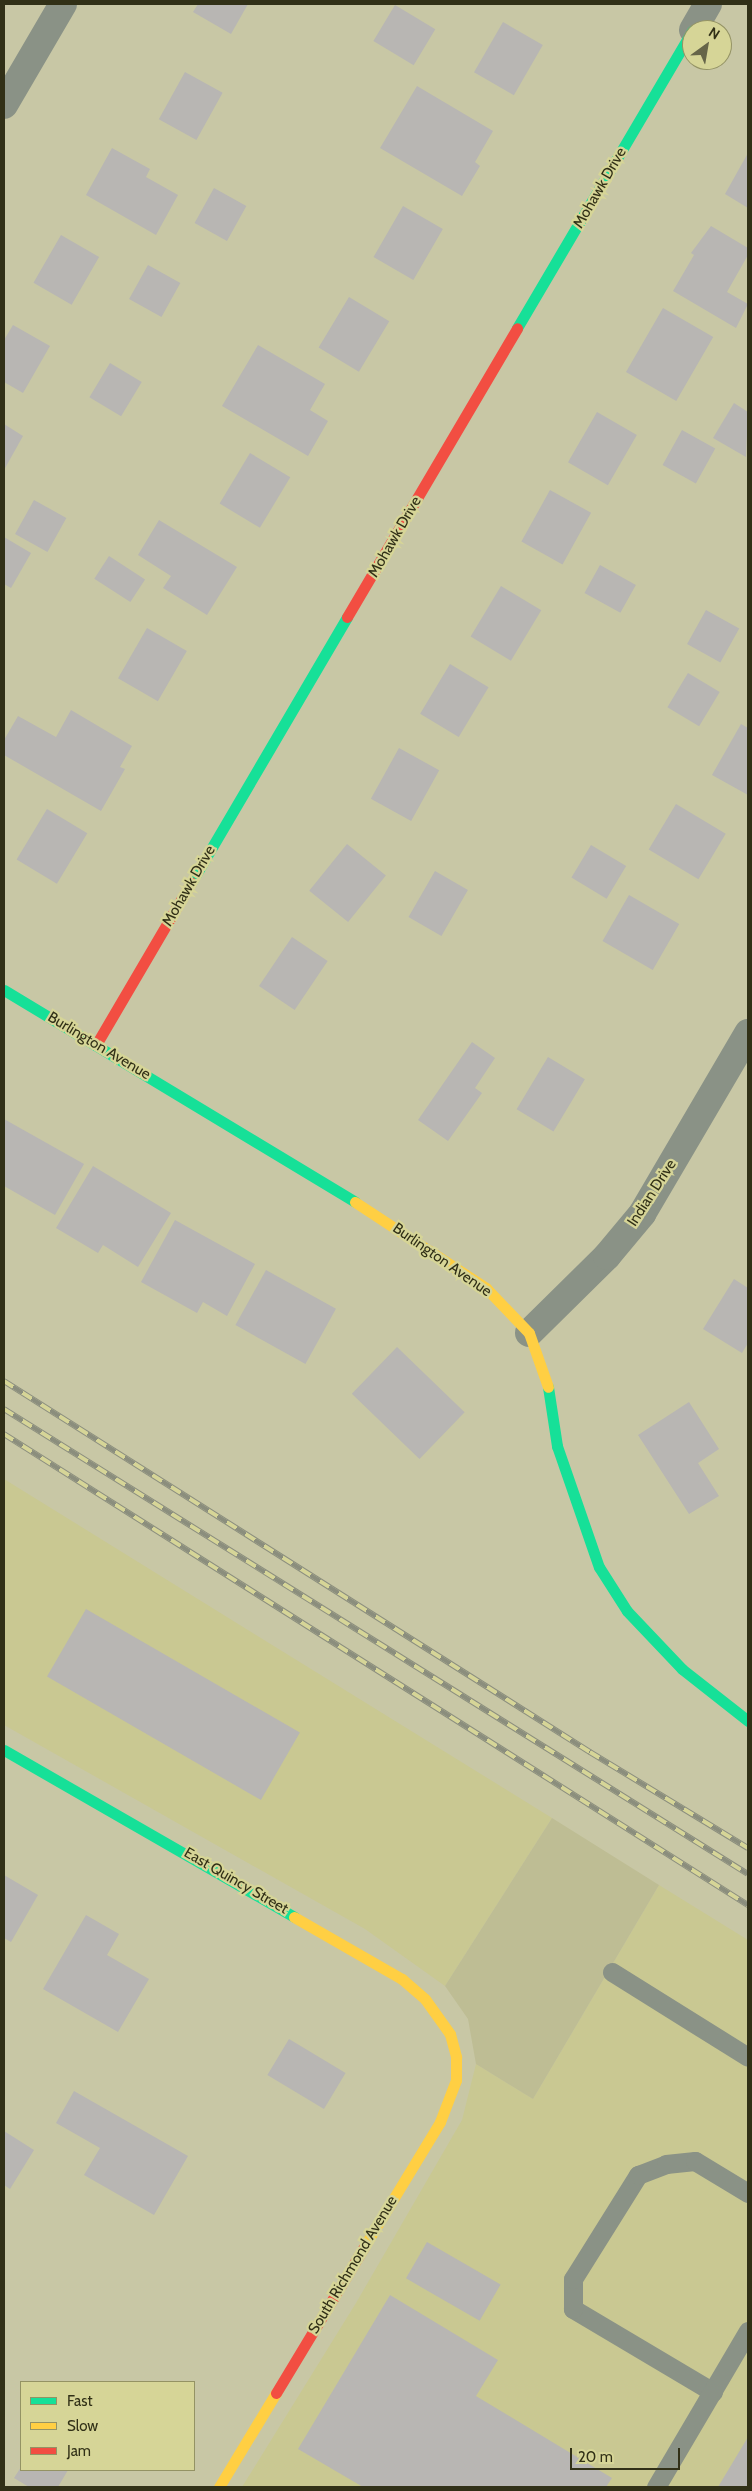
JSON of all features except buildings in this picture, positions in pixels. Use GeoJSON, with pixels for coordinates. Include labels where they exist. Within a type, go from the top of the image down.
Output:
{"type":"FeatureCollection","features":[{"type":"Feature","properties":{"kind":"street"},"geometry":{"type":"LineString","coordinates":[[4,105],[63,4]]}},
{"type":"Feature","properties":{"kind":"street","name":"Mohawk Drive"},"geometry":{"type":"LineString","coordinates":[[699,20],[708,4]]}},
{"type":"Feature","properties":{"kind":"street","name":"Mohawk Drive"},"geometry":{"type":"LineString","coordinates":[[97,1043],[682,48]]}},
{"type":"Feature","properties":{"kind":"street","name":"Burlington Avenue"},"geometry":{"type":"LineString","coordinates":[[4,990],[97,1043],[413,1237],[486,1288],[529,1333],[547,1382],[557,1446],[599,1567],[628,1611],[682,1669],[748,1721]]}},
{"type":"Feature","properties":{"kind":"street","name":"Indian Drive"},"geometry":{"type":"LineString","coordinates":[[529,1333],[606,1256],[642,1214],[748,1033]]}},
{"type":"Feature","properties":{"kind":"street","name":"East Quincy Street"},"geometry":{"type":"LineString","coordinates":[[4,1750],[402,1979],[425,1999],[450,2034]]}},
{"type":"Feature","properties":{"kind":"street","name":"South Richmond Avenue"},"geometry":{"type":"LineString","coordinates":[[225,2485],[440,2122],[456,2080],[456,2057],[450,2034]]}},
{"type":"Feature","properties":{"kind":"lane"},"geometry":{"type":"LineString","coordinates":[[612,1972],[748,2057]]}},
{"type":"Feature","properties":{"kind":"lane"},"geometry":{"type":"LineString","coordinates":[[713,2392],[572,2309],[573,2279],[638,2175],[666,2164],[695,2161],[748,2193]]}},
{"type":"Feature","properties":{"kind":"lane"},"geometry":{"type":"LineString","coordinates":[[656,2487],[748,2331]]}},
{"type":"Feature","properties":{"kind":"shaded area"},"geometry":{"type":"Polygon","coordinates":[[[4,1479],[552,1818],[445,1986],[365,1929],[4,1725],[4,1479]]]}},
{"type":"Feature","properties":{"kind":"shaded area"},"geometry":{"type":"Polygon","coordinates":[[[659,1885],[748,1940],[748,2487],[242,2487],[356,2303],[462,2120],[476,2064],[533,2099],[659,1885]]]}},
{"type":"Feature","properties":{"kind":"green space"},"geometry":{"type":"Polygon","coordinates":[[[552,1818],[659,1885],[533,2099],[476,2064],[468,2019],[445,1986],[552,1818]]]}},
{"type":"Feature","properties":{"kind":"railway"},"geometry":{"type":"LineString","coordinates":[[4,1381],[590,1752],[748,1848]]}},
{"type":"Feature","properties":{"kind":"railway"},"geometry":{"type":"LineString","coordinates":[[4,1409],[748,1874]]}},
{"type":"Feature","properties":{"kind":"railway"},"geometry":{"type":"LineString","coordinates":[[4,1434],[748,1905]]}},
{"type":"Feature","properties":{"kind":"traffic: fast"},"geometry":{"type":"LineString","coordinates":[[517,328],[682,48]]}},
{"type":"Feature","properties":{"kind":"traffic: fast"},"geometry":{"type":"LineString","coordinates":[[191,883],[347,617]]}},
{"type":"Feature","properties":{"kind":"traffic: fast"},"geometry":{"type":"LineString","coordinates":[[4,990],[355,1202]]}},
{"type":"Feature","properties":{"kind":"traffic: fast"},"geometry":{"type":"LineString","coordinates":[[548,1387],[557,1446],[599,1567],[627,1611],[682,1669],[748,1721]]}},
{"type":"Feature","properties":{"kind":"traffic: fast"},"geometry":{"type":"LineString","coordinates":[[4,1750],[294,1917]]}},
{"type":"Feature","properties":{"kind":"traffic: slow"},"geometry":{"type":"LineString","coordinates":[[355,1202],[486,1288],[529,1333],[548,1387]]}},
{"type":"Feature","properties":{"kind":"traffic: slow"},"geometry":{"type":"LineString","coordinates":[[294,1917],[402,1979],[425,1999],[450,2034],[456,2057],[456,2080],[440,2122],[364,2247]]}},
{"type":"Feature","properties":{"kind":"traffic: slow"},"geometry":{"type":"LineString","coordinates":[[219,2487],[276,2393]]}},
{"type":"Feature","properties":{"kind":"traffic: jam"},"geometry":{"type":"LineString","coordinates":[[347,617],[517,328]]}},
{"type":"Feature","properties":{"kind":"traffic: jam"},"geometry":{"type":"LineString","coordinates":[[97,1043],[191,883]]}},
{"type":"Feature","properties":{"kind":"traffic: jam"},"geometry":{"type":"LineString","coordinates":[[276,2393],[364,2247]]}}]}
